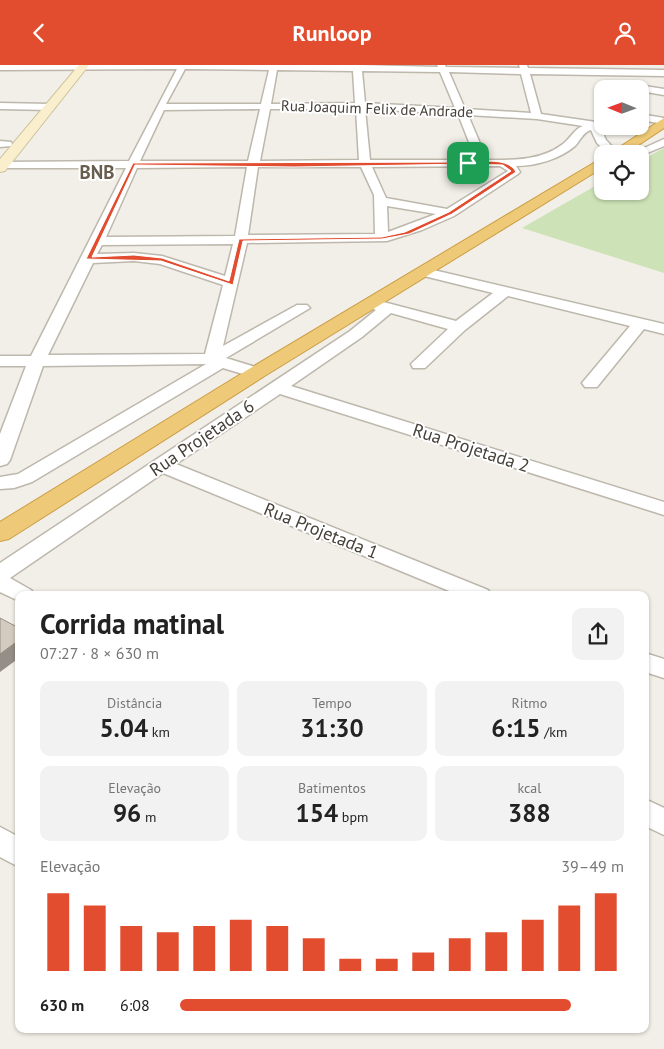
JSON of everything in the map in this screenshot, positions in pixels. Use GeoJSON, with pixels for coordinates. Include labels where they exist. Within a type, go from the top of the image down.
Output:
{"type":"FeatureCollection","features":[{"type":"Feature","properties":{"kind":"highway"},"geometry":{"type":"LineString","coordinates":[[628,145],[664,121]]}},
{"type":"Feature","properties":{"kind":"highway"},"geometry":{"type":"LineString","coordinates":[[0,533],[256,373],[380,306],[425,272],[594,167]]}},
{"type":"Feature","properties":{"kind":"main road"},"geometry":{"type":"LineString","coordinates":[[2,156],[78,66]]}},
{"type":"Feature","properties":{"kind":"main road"},"geometry":{"type":"LineString","coordinates":[[2,156],[44,107]]}},
{"type":"Feature","properties":{"kind":"street"},"geometry":{"type":"LineString","coordinates":[[0,461],[37,360],[89,259],[160,107],[183,66]]}},
{"type":"Feature","properties":{"kind":"street"},"geometry":{"type":"LineString","coordinates":[[0,67],[442,67],[611,69],[664,73]]}},
{"type":"Feature","properties":{"kind":"street"},"geometry":{"type":"LineString","coordinates":[[216,361],[241,240],[253,165],[274,67]]}},
{"type":"Feature","properties":{"kind":"street"},"geometry":{"type":"LineString","coordinates":[[357,67],[359,105],[367,168],[380,195],[382,238]]}},
{"type":"Feature","properties":{"kind":"street"},"geometry":{"type":"LineString","coordinates":[[442,67],[478,148],[482,163]]}},
{"type":"Feature","properties":{"kind":"street"},"geometry":{"type":"LineString","coordinates":[[524,68],[537,115]]}},
{"type":"Feature","properties":{"kind":"street"},"geometry":{"type":"LineString","coordinates":[[649,90],[663,91]]}},
{"type":"Feature","properties":{"kind":"street"},"geometry":{"type":"LineString","coordinates":[[649,98],[663,91]]}},
{"type":"Feature","properties":{"kind":"street","name":"Rua Joaquim Felix de Andrade"},"geometry":{"type":"LineString","coordinates":[[160,107],[359,105],[537,115],[594,122]]}},
{"type":"Feature","properties":{"kind":"street"},"geometry":{"type":"LineString","coordinates":[[0,106],[44,107]]}},
{"type":"Feature","properties":{"kind":"street"},"geometry":{"type":"LineString","coordinates":[[649,118],[664,121]]}},
{"type":"Feature","properties":{"kind":"street"},"geometry":{"type":"LineString","coordinates":[[2,156],[134,164],[326,165],[367,168],[524,163],[554,155],[568,148],[582,129],[594,124]]}},
{"type":"Feature","properties":{"kind":"street"},"geometry":{"type":"LineString","coordinates":[[649,149],[664,143]]}},
{"type":"Feature","properties":{"kind":"street"},"geometry":{"type":"LineString","coordinates":[[97,241],[382,238],[407,233],[450,213],[514,172],[511,167],[504,164]]}},
{"type":"Feature","properties":{"kind":"street"},"geometry":{"type":"LineString","coordinates":[[381,201],[450,213]]}},
{"type":"Feature","properties":{"kind":"street"},"geometry":{"type":"LineString","coordinates":[[89,259],[107,257],[162,259],[231,283]]}},
{"type":"Feature","properties":{"kind":"street"},"geometry":{"type":"LineString","coordinates":[[425,272],[664,329]]}},
{"type":"Feature","properties":{"kind":"street"},"geometry":{"type":"LineString","coordinates":[[419,365],[459,327],[505,291]]}},
{"type":"Feature","properties":{"kind":"street"},"geometry":{"type":"LineString","coordinates":[[380,306],[459,327]]}},
{"type":"Feature","properties":{"kind":"street","name":"Rua Projetada 6"},"geometry":{"type":"LineString","coordinates":[[0,574],[125,489],[162,467],[356,334],[380,306]]}},
{"type":"Feature","properties":{"kind":"street"},"geometry":{"type":"LineString","coordinates":[[0,483],[14,482],[25,478],[302,308]]}},
{"type":"Feature","properties":{"kind":"street"},"geometry":{"type":"LineString","coordinates":[[591,383],[640,323]]}},
{"type":"Feature","properties":{"kind":"street"},"geometry":{"type":"LineString","coordinates":[[0,361],[216,361],[256,373]]}},
{"type":"Feature","properties":{"kind":"street","name":"Rua Projetada 2"},"geometry":{"type":"LineString","coordinates":[[277,387],[664,509]]}},
{"type":"Feature","properties":{"kind":"street","name":"Rua Projetada 1"},"geometry":{"type":"LineString","coordinates":[[162,467],[470,591]]}},
{"type":"Feature","properties":{"kind":"street"},"geometry":{"type":"LineString","coordinates":[[0,582],[16,591]]}},
{"type":"Feature","properties":{"kind":"street"},"geometry":{"type":"LineString","coordinates":[[649,814],[664,823]]}},
{"type":"Feature","properties":{"kind":"street"},"geometry":{"type":"LineString","coordinates":[[0,841],[15,851]]}},
{"type":"Feature","properties":{"kind":"green space"},"geometry":{"type":"Polygon","coordinates":[[[664,148],[664,273],[522,228],[594,187],[594,200],[649,200],[649,156],[664,148]]]}},
{"type":"Feature","properties":{"kind":"building"},"geometry":{"type":"Polygon","coordinates":[[[0,618],[15,626],[15,643],[0,654],[0,618]]]}},
{"type":"Feature","properties":{"kind":"district","name":"BNB"},"geometry":{"type":"Point","coordinates":[97,172]}},
{"type":"Feature","properties":{"kind":"route"},"geometry":{"type":"LineString","coordinates":[[468,163],[504,164],[511,167],[514,172],[450,213],[407,233],[382,238],[241,240],[231,283],[162,259],[107,257],[89,259],[134,164],[468,163]]}}]}
